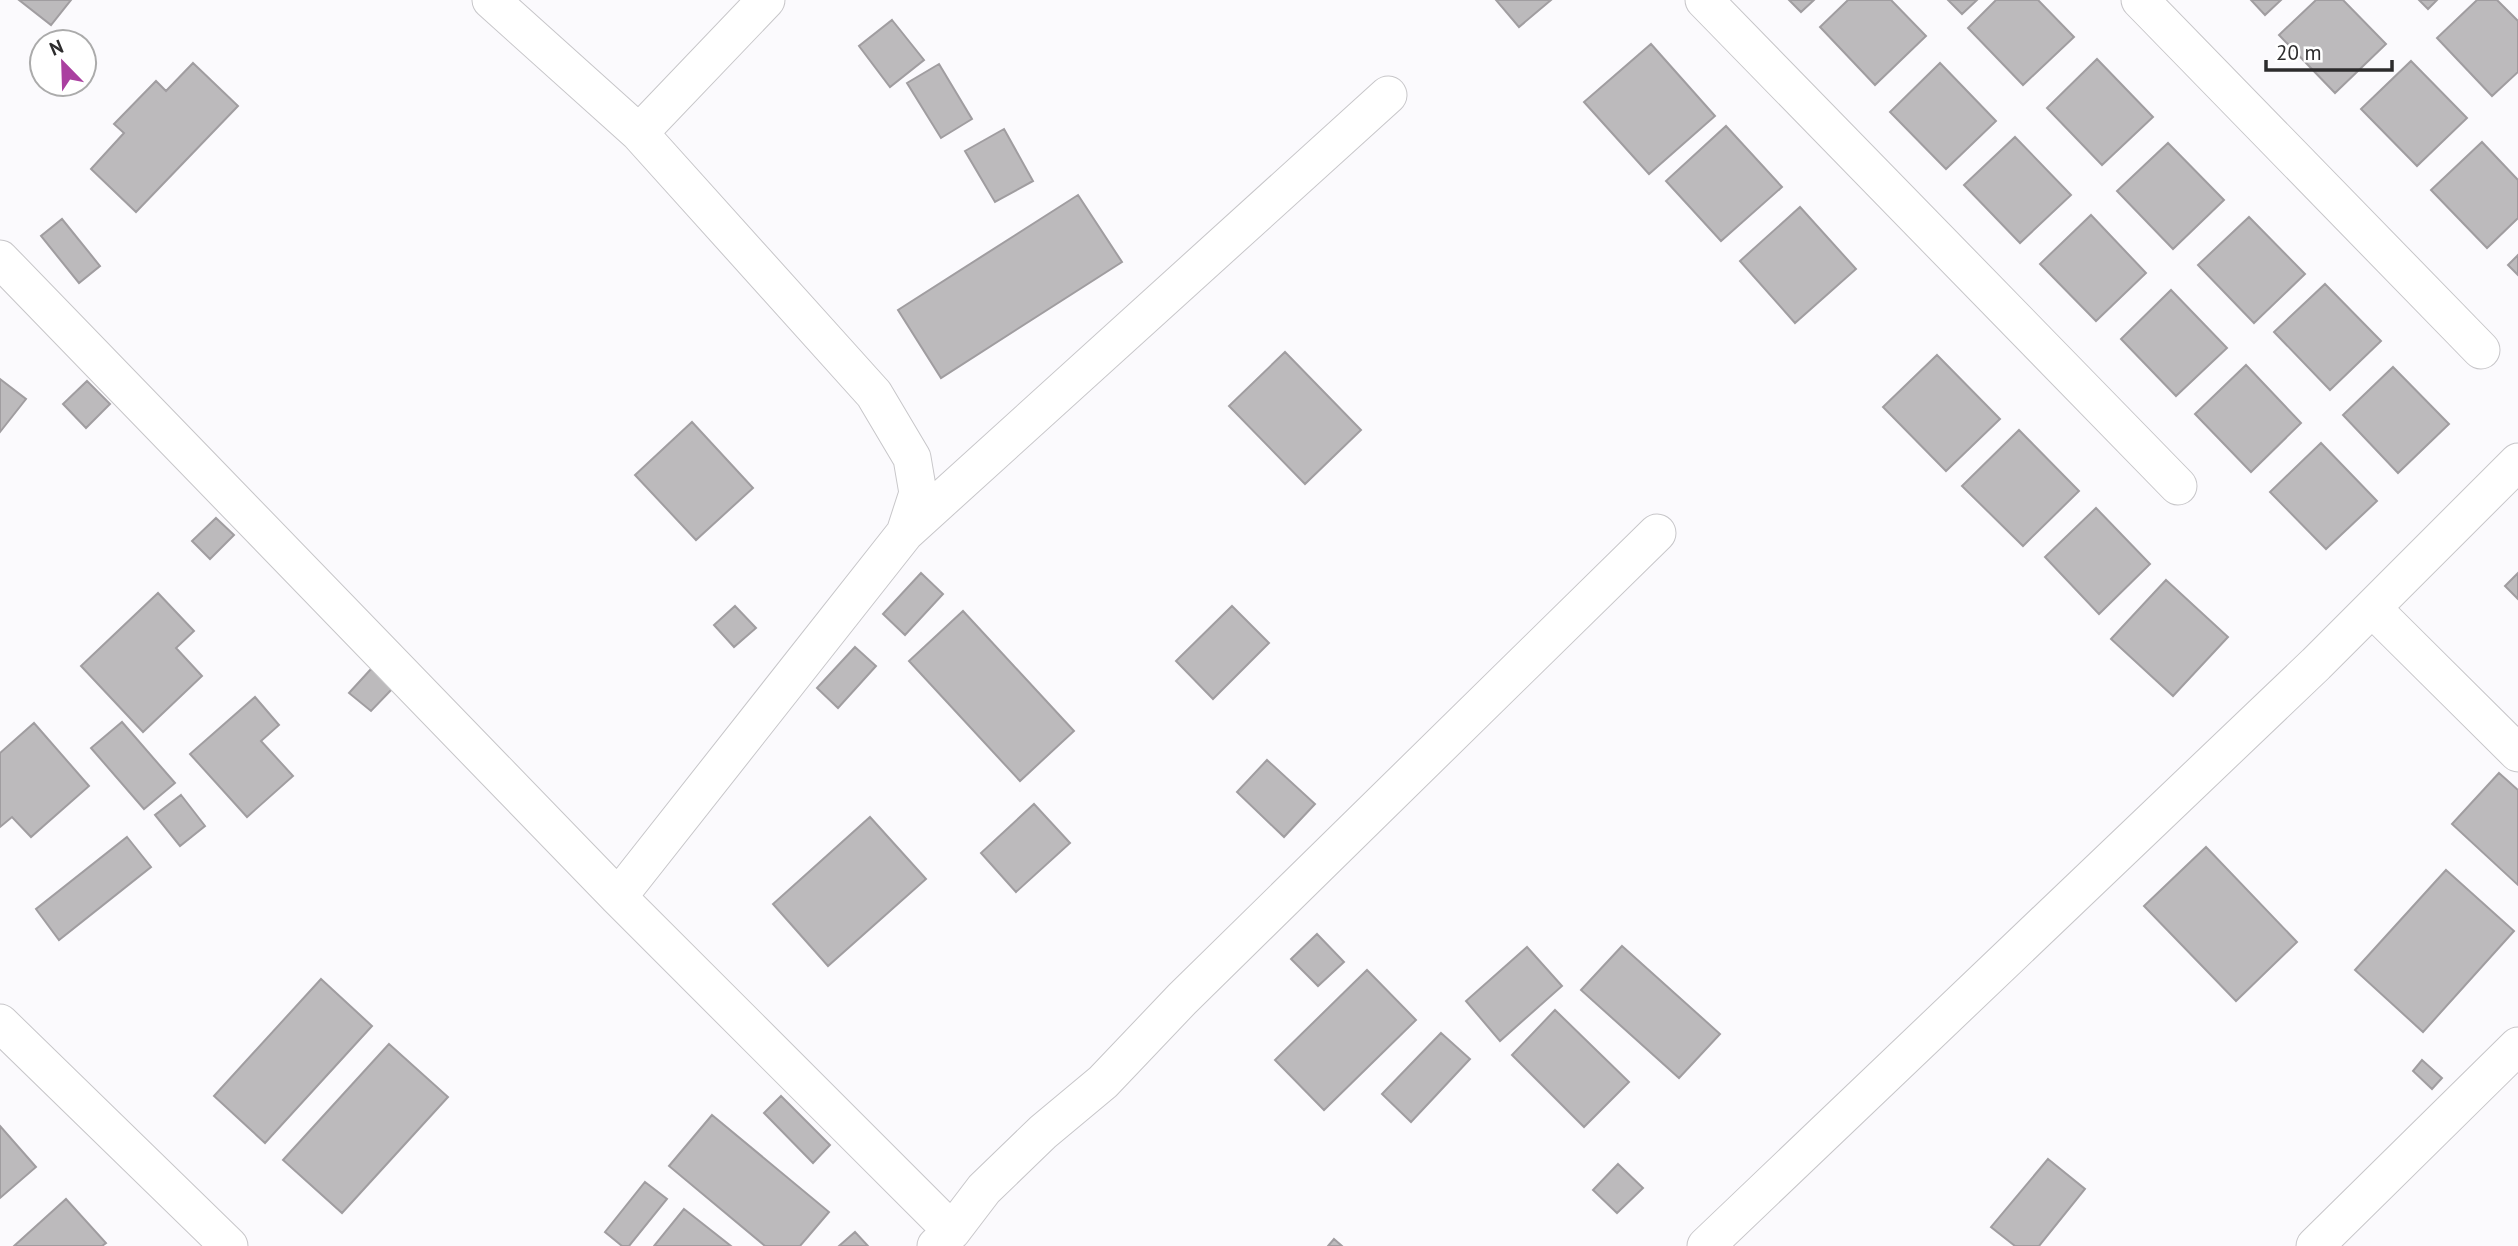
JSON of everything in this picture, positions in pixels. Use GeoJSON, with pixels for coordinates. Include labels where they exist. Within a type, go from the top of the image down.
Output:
{"type":"FeatureCollection","features":[{"type":"Feature","properties":{"kind":"street"},"geometry":{"type":"LineString","coordinates":[[491,0],[639,133],[874,394],[912,458],[918,493],[905,533]]}},
{"type":"Feature","properties":{"kind":"street"},"geometry":{"type":"LineString","coordinates":[[639,133],[766,0]]}},
{"type":"Feature","properties":{"kind":"street"},"geometry":{"type":"LineString","coordinates":[[1703,0],[2178,486]]}},
{"type":"Feature","properties":{"kind":"street"},"geometry":{"type":"LineString","coordinates":[[2140,0],[2481,350]]}},
{"type":"Feature","properties":{"kind":"street"},"geometry":{"type":"LineString","coordinates":[[618,897],[905,533],[1388,95]]}},
{"type":"Feature","properties":{"kind":"street"},"geometry":{"type":"LineString","coordinates":[[0,259],[944,1238],[985,1189],[1043,1132],[1102,1082],[1182,999],[1657,533]]}},
{"type":"Feature","properties":{"kind":"street"},"geometry":{"type":"LineString","coordinates":[[1706,1246],[2316,664],[2518,462]]}},
{"type":"Feature","properties":{"kind":"street"},"geometry":{"type":"LineString","coordinates":[[2372,608],[2518,752]]}},
{"type":"Feature","properties":{"kind":"street"},"geometry":{"type":"LineString","coordinates":[[0,1023],[229,1246]]}},
{"type":"Feature","properties":{"kind":"street"},"geometry":{"type":"LineString","coordinates":[[2315,1246],[2518,1046]]}},
{"type":"Feature","properties":{"kind":"building"},"geometry":{"type":"Polygon","coordinates":[[[19,0],[71,0],[51,25],[19,0]]]}},
{"type":"Feature","properties":{"kind":"building"},"geometry":{"type":"Polygon","coordinates":[[[1496,0],[1551,0],[1519,27],[1496,0]]]}},
{"type":"Feature","properties":{"kind":"building"},"geometry":{"type":"Polygon","coordinates":[[[1789,0],[1814,0],[1801,12],[1789,0]]]}},
{"type":"Feature","properties":{"kind":"building"},"geometry":{"type":"Polygon","coordinates":[[[1848,0],[1891,0],[1926,36],[1875,85],[1820,27],[1848,0]]]}},
{"type":"Feature","properties":{"kind":"building"},"geometry":{"type":"Polygon","coordinates":[[[1948,0],[1977,0],[1962,14],[1948,0]]]}},
{"type":"Feature","properties":{"kind":"building"},"geometry":{"type":"Polygon","coordinates":[[[1996,0],[2038,0],[2074,37],[2023,85],[1968,28],[1996,0]]]}},
{"type":"Feature","properties":{"kind":"building"},"geometry":{"type":"Polygon","coordinates":[[[2251,0],[2281,0],[2265,15],[2251,0]]]}},
{"type":"Feature","properties":{"kind":"building"},"geometry":{"type":"Polygon","coordinates":[[[2316,0],[2343,0],[2386,44],[2335,93],[2279,35],[2316,0]]]}},
{"type":"Feature","properties":{"kind":"building"},"geometry":{"type":"Polygon","coordinates":[[[2419,0],[2437,0],[2428,9],[2419,0]]]}},
{"type":"Feature","properties":{"kind":"building"},"geometry":{"type":"Polygon","coordinates":[[[2477,0],[2497,0],[2518,21],[2518,72],[2492,96],[2437,38],[2477,0]]]}},
{"type":"Feature","properties":{"kind":"building"},"geometry":{"type":"Polygon","coordinates":[[[892,20],[924,60],[890,87],[859,46],[892,20]]]}},
{"type":"Feature","properties":{"kind":"building"},"geometry":{"type":"Polygon","coordinates":[[[1651,44],[1715,116],[1649,174],[1584,102],[1651,44]]]}},
{"type":"Feature","properties":{"kind":"building"},"geometry":{"type":"Polygon","coordinates":[[[2097,59],[2153,117],[2102,165],[2047,108],[2097,59]]]}},
{"type":"Feature","properties":{"kind":"building"},"geometry":{"type":"Polygon","coordinates":[[[2411,61],[2467,118],[2417,166],[2361,109],[2411,61]]]}},
{"type":"Feature","properties":{"kind":"building"},"geometry":{"type":"Polygon","coordinates":[[[193,63],[238,106],[136,212],[91,169],[124,133],[114,124],[156,81],[166,91],[193,63]]]}},
{"type":"Feature","properties":{"kind":"building"},"geometry":{"type":"Polygon","coordinates":[[[1940,63],[1996,121],[1946,169],[1890,112],[1940,63]]]}},
{"type":"Feature","properties":{"kind":"building"},"geometry":{"type":"Polygon","coordinates":[[[939,64],[972,119],[941,138],[907,83],[939,64]]]}},
{"type":"Feature","properties":{"kind":"building"},"geometry":{"type":"Polygon","coordinates":[[[1726,126],[1782,187],[1721,241],[1666,181],[1726,126]]]}},
{"type":"Feature","properties":{"kind":"building"},"geometry":{"type":"Polygon","coordinates":[[[1004,129],[1033,181],[995,202],[965,151],[1004,129]]]}},
{"type":"Feature","properties":{"kind":"building"},"geometry":{"type":"Polygon","coordinates":[[[2015,137],[2071,195],[2020,243],[1964,185],[2015,137]]]}},
{"type":"Feature","properties":{"kind":"building"},"geometry":{"type":"Polygon","coordinates":[[[2482,142],[2518,180],[2518,218],[2487,248],[2431,190],[2482,142]]]}},
{"type":"Feature","properties":{"kind":"building"},"geometry":{"type":"Polygon","coordinates":[[[2168,143],[2224,200],[2173,249],[2117,191],[2168,143]]]}},
{"type":"Feature","properties":{"kind":"building"},"geometry":{"type":"Polygon","coordinates":[[[1078,195],[1122,262],[941,378],[898,310],[1078,195]]]}},
{"type":"Feature","properties":{"kind":"building"},"geometry":{"type":"Polygon","coordinates":[[[1800,207],[1856,269],[1795,323],[1740,261],[1800,207]]]}},
{"type":"Feature","properties":{"kind":"building"},"geometry":{"type":"Polygon","coordinates":[[[2091,215],[2146,273],[2096,321],[2040,264],[2091,215]]]}},
{"type":"Feature","properties":{"kind":"building"},"geometry":{"type":"Polygon","coordinates":[[[2249,217],[2305,274],[2254,323],[2198,265],[2249,217]]]}},
{"type":"Feature","properties":{"kind":"building"},"geometry":{"type":"Polygon","coordinates":[[[62,219],[100,266],[79,283],[41,236],[62,219]]]}},
{"type":"Feature","properties":{"kind":"building"},"geometry":{"type":"Polygon","coordinates":[[[2518,255],[2518,275],[2508,265],[2518,255]]]}},
{"type":"Feature","properties":{"kind":"building"},"geometry":{"type":"Polygon","coordinates":[[[2325,284],[2381,341],[2330,390],[2274,332],[2325,284]]]}},
{"type":"Feature","properties":{"kind":"building"},"geometry":{"type":"Polygon","coordinates":[[[2171,290],[2227,348],[2176,396],[2121,339],[2171,290]]]}},
{"type":"Feature","properties":{"kind":"building"},"geometry":{"type":"Polygon","coordinates":[[[1285,352],[1361,430],[1305,484],[1229,406],[1285,352]]]}},
{"type":"Feature","properties":{"kind":"building"},"geometry":{"type":"Polygon","coordinates":[[[1937,355],[2000,419],[1946,471],[1883,407],[1937,355]]]}},
{"type":"Feature","properties":{"kind":"building"},"geometry":{"type":"Polygon","coordinates":[[[2246,365],[2301,423],[2251,472],[2195,414],[2246,365]]]}},
{"type":"Feature","properties":{"kind":"building"},"geometry":{"type":"Polygon","coordinates":[[[2393,367],[2449,424],[2398,473],[2343,415],[2393,367]]]}},
{"type":"Feature","properties":{"kind":"building"},"geometry":{"type":"Polygon","coordinates":[[[0,379],[26,399],[0,432],[0,379]]]}},
{"type":"Feature","properties":{"kind":"building"},"geometry":{"type":"Polygon","coordinates":[[[87,381],[110,404],[86,428],[63,404],[87,381]]]}},
{"type":"Feature","properties":{"kind":"building"},"geometry":{"type":"Polygon","coordinates":[[[692,422],[753,488],[696,540],[635,475],[692,422]]]}},
{"type":"Feature","properties":{"kind":"building"},"geometry":{"type":"Polygon","coordinates":[[[2019,430],[2079,491],[2023,546],[1962,486],[2019,430]]]}},
{"type":"Feature","properties":{"kind":"building"},"geometry":{"type":"Polygon","coordinates":[[[2321,443],[2377,501],[2326,549],[2270,492],[2321,443]]]}},
{"type":"Feature","properties":{"kind":"building"},"geometry":{"type":"Polygon","coordinates":[[[2096,508],[2150,564],[2099,614],[2045,557],[2096,508]]]}},
{"type":"Feature","properties":{"kind":"building"},"geometry":{"type":"Polygon","coordinates":[[[216,518],[234,535],[210,559],[192,541],[216,518]]]}},
{"type":"Feature","properties":{"kind":"building"},"geometry":{"type":"Polygon","coordinates":[[[921,573],[943,594],[905,635],[883,614],[921,573]]]}},
{"type":"Feature","properties":{"kind":"building"},"geometry":{"type":"Polygon","coordinates":[[[2518,573],[2518,599],[2505,586],[2518,573]]]}},
{"type":"Feature","properties":{"kind":"building"},"geometry":{"type":"Polygon","coordinates":[[[2166,580],[2228,637],[2173,696],[2111,639],[2166,580]]]}},
{"type":"Feature","properties":{"kind":"building"},"geometry":{"type":"Polygon","coordinates":[[[158,593],[194,631],[176,648],[202,676],[143,732],[81,666],[158,593]]]}},
{"type":"Feature","properties":{"kind":"building"},"geometry":{"type":"Polygon","coordinates":[[[735,606],[756,628],[734,647],[714,625],[735,606]]]}},
{"type":"Feature","properties":{"kind":"building"},"geometry":{"type":"Polygon","coordinates":[[[1232,606],[1269,643],[1213,699],[1176,661],[1232,606]]]}},
{"type":"Feature","properties":{"kind":"building"},"geometry":{"type":"Polygon","coordinates":[[[963,611],[1074,731],[1020,781],[909,661],[963,611]]]}},
{"type":"Feature","properties":{"kind":"building"},"geometry":{"type":"Polygon","coordinates":[[[855,647],[876,666],[838,708],[817,688],[855,647]]]}},
{"type":"Feature","properties":{"kind":"building"},"geometry":{"type":"Polygon","coordinates":[[[371,669],[393,688],[371,711],[349,693],[371,669]]]}},
{"type":"Feature","properties":{"kind":"building"},"geometry":{"type":"Polygon","coordinates":[[[255,697],[279,725],[261,741],[293,776],[247,817],[190,754],[255,697]]]}},
{"type":"Feature","properties":{"kind":"building"},"geometry":{"type":"Polygon","coordinates":[[[122,722],[175,783],[144,809],[91,748],[122,722]]]}},
{"type":"Feature","properties":{"kind":"building"},"geometry":{"type":"Polygon","coordinates":[[[34,723],[89,786],[31,837],[12,817],[0,827],[0,753],[34,723]]]}},
{"type":"Feature","properties":{"kind":"building"},"geometry":{"type":"Polygon","coordinates":[[[1267,760],[1315,804],[1284,837],[1237,792],[1267,760]]]}},
{"type":"Feature","properties":{"kind":"building"},"geometry":{"type":"Polygon","coordinates":[[[2499,773],[2518,790],[2518,885],[2452,824],[2499,773]]]}},
{"type":"Feature","properties":{"kind":"building"},"geometry":{"type":"Polygon","coordinates":[[[181,795],[205,826],[180,846],[155,815],[181,795]]]}},
{"type":"Feature","properties":{"kind":"building"},"geometry":{"type":"Polygon","coordinates":[[[1034,804],[1070,843],[1016,892],[981,853],[1034,804]]]}},
{"type":"Feature","properties":{"kind":"building"},"geometry":{"type":"Polygon","coordinates":[[[870,817],[926,879],[828,966],[773,904],[870,817]]]}},
{"type":"Feature","properties":{"kind":"building"},"geometry":{"type":"Polygon","coordinates":[[[127,837],[151,867],[59,940],[36,909],[127,837]]]}},
{"type":"Feature","properties":{"kind":"building"},"geometry":{"type":"Polygon","coordinates":[[[2206,847],[2297,942],[2236,1001],[2144,906],[2206,847]]]}},
{"type":"Feature","properties":{"kind":"building"},"geometry":{"type":"Polygon","coordinates":[[[2446,870],[2514,931],[2423,1032],[2355,970],[2446,870]]]}},
{"type":"Feature","properties":{"kind":"building"},"geometry":{"type":"Polygon","coordinates":[[[1317,934],[1344,962],[1318,986],[1291,959],[1317,934]]]}},
{"type":"Feature","properties":{"kind":"building"},"geometry":{"type":"Polygon","coordinates":[[[1622,946],[1720,1034],[1679,1078],[1581,990],[1622,946]]]}},
{"type":"Feature","properties":{"kind":"building"},"geometry":{"type":"Polygon","coordinates":[[[1527,947],[1562,986],[1500,1041],[1466,1001],[1527,947]]]}},
{"type":"Feature","properties":{"kind":"building"},"geometry":{"type":"Polygon","coordinates":[[[1367,970],[1416,1020],[1324,1110],[1275,1060],[1367,970]]]}},
{"type":"Feature","properties":{"kind":"building"},"geometry":{"type":"Polygon","coordinates":[[[321,979],[372,1026],[265,1143],[214,1096],[321,979]]]}},
{"type":"Feature","properties":{"kind":"building"},"geometry":{"type":"Polygon","coordinates":[[[1555,1010],[1629,1082],[1584,1127],[1512,1055],[1555,1010]]]}},
{"type":"Feature","properties":{"kind":"building"},"geometry":{"type":"Polygon","coordinates":[[[1441,1033],[1470,1059],[1411,1122],[1382,1094],[1441,1033]]]}},
{"type":"Feature","properties":{"kind":"building"},"geometry":{"type":"Polygon","coordinates":[[[389,1044],[448,1097],[342,1213],[283,1160],[389,1044]]]}},
{"type":"Feature","properties":{"kind":"building"},"geometry":{"type":"Polygon","coordinates":[[[2422,1060],[2442,1078],[2432,1089],[2413,1071],[2422,1060]]]}},
{"type":"Feature","properties":{"kind":"building"},"geometry":{"type":"Polygon","coordinates":[[[781,1096],[830,1145],[813,1163],[764,1113],[781,1096]]]}},
{"type":"Feature","properties":{"kind":"building"},"geometry":{"type":"Polygon","coordinates":[[[712,1115],[829,1212],[800,1246],[765,1246],[669,1166],[712,1115]]]}},
{"type":"Feature","properties":{"kind":"building"},"geometry":{"type":"Polygon","coordinates":[[[0,1126],[36,1167],[0,1198],[0,1126]]]}},
{"type":"Feature","properties":{"kind":"building"},"geometry":{"type":"Polygon","coordinates":[[[2048,1159],[2085,1189],[2039,1246],[2015,1246],[1991,1227],[2048,1159]]]}},
{"type":"Feature","properties":{"kind":"building"},"geometry":{"type":"Polygon","coordinates":[[[1618,1164],[1643,1188],[1617,1213],[1593,1190],[1618,1164]]]}},
{"type":"Feature","properties":{"kind":"building"},"geometry":{"type":"Polygon","coordinates":[[[645,1182],[667,1199],[629,1246],[622,1246],[605,1232],[645,1182]]]}},
{"type":"Feature","properties":{"kind":"building"},"geometry":{"type":"Polygon","coordinates":[[[66,1199],[106,1243],[102,1246],[14,1246],[66,1199]]]}},
{"type":"Feature","properties":{"kind":"building"},"geometry":{"type":"Polygon","coordinates":[[[684,1209],[731,1246],[654,1246],[684,1209]]]}},
{"type":"Feature","properties":{"kind":"building"},"geometry":{"type":"Polygon","coordinates":[[[855,1232],[868,1246],[839,1246],[855,1232]]]}},
{"type":"Feature","properties":{"kind":"building"},"geometry":{"type":"Polygon","coordinates":[[[1334,1239],[1342,1246],[1328,1246],[1334,1239]]]}}]}
